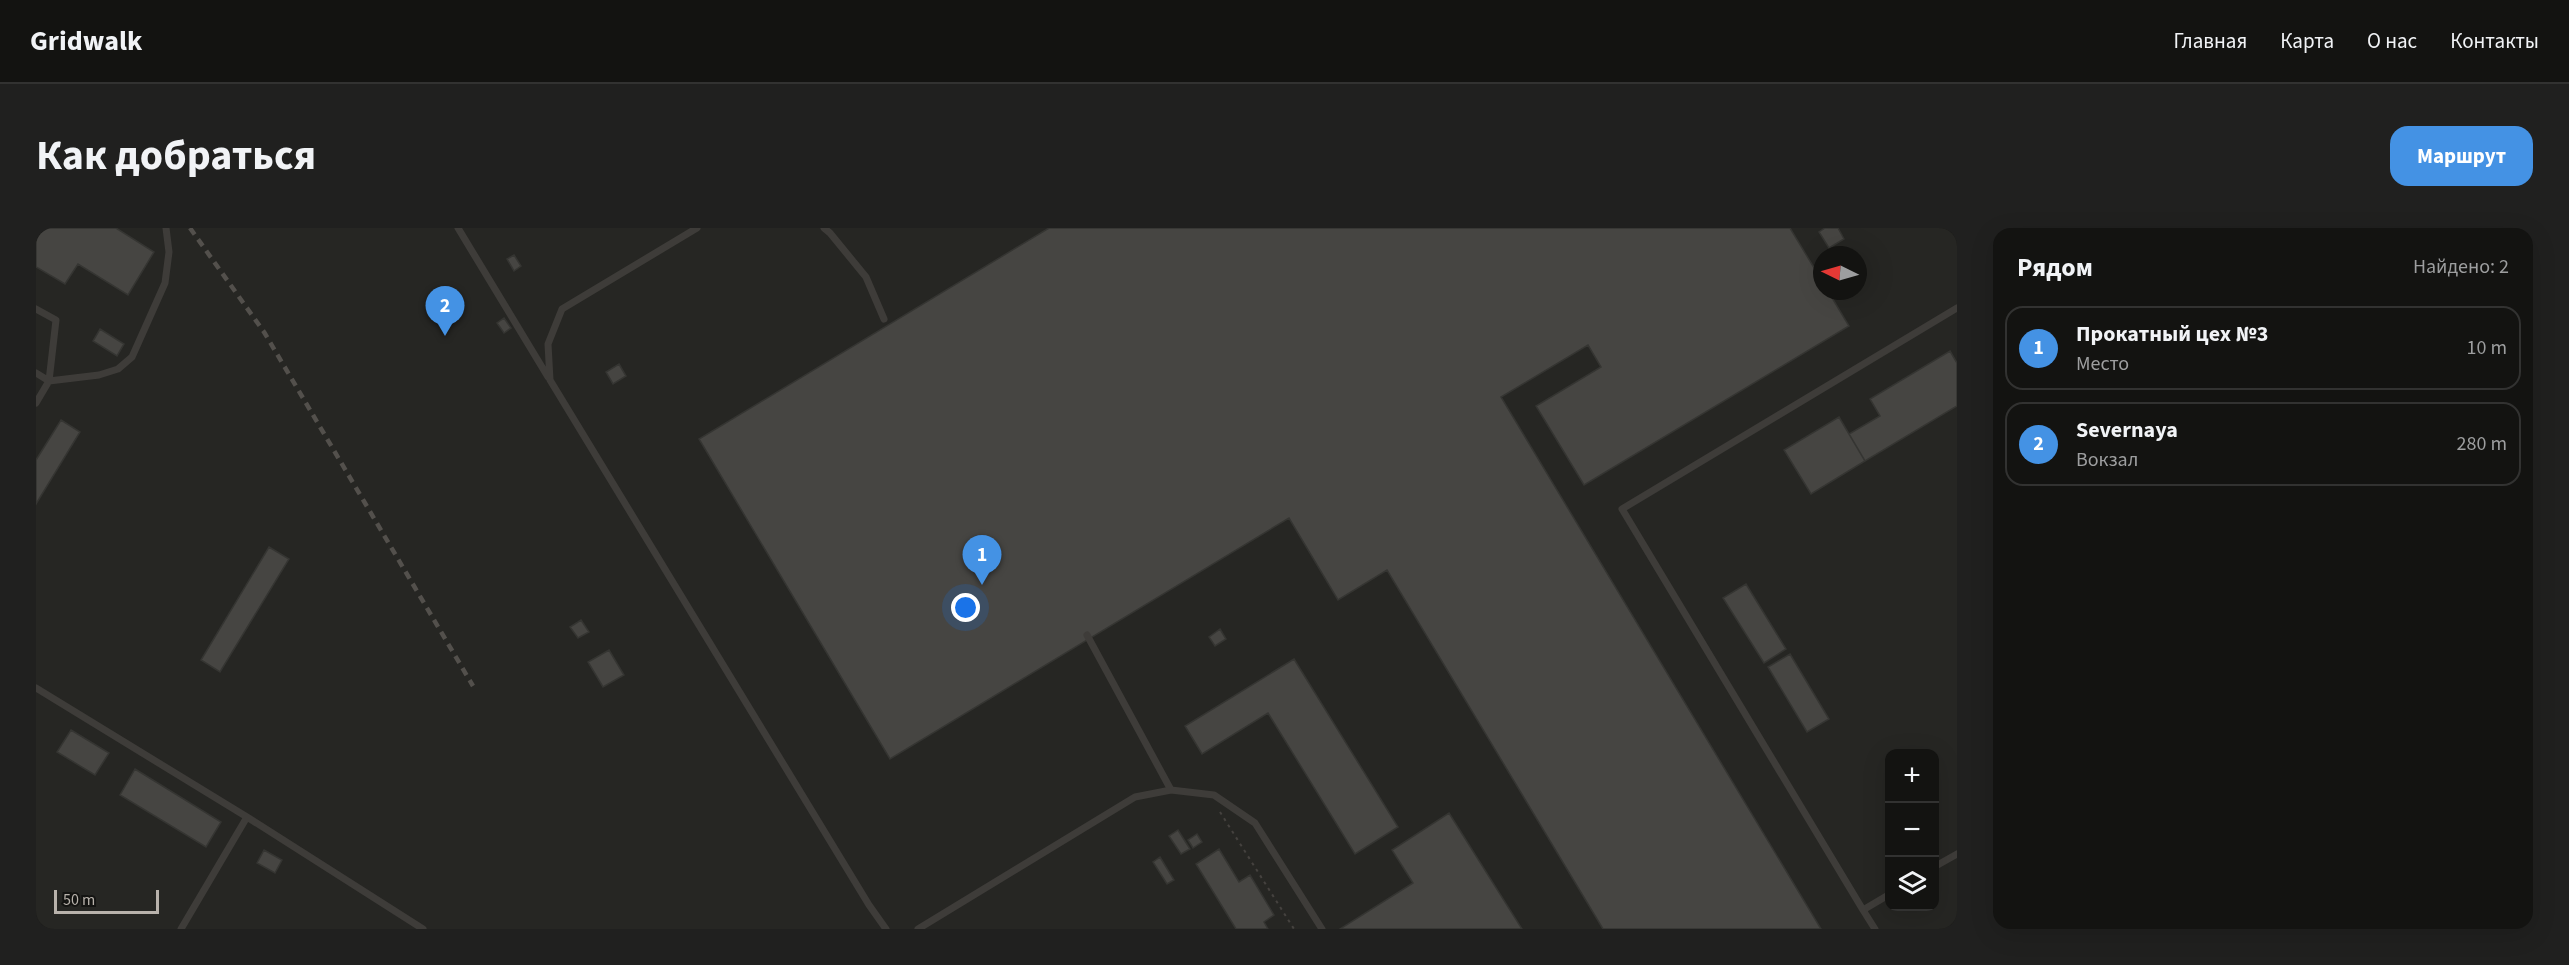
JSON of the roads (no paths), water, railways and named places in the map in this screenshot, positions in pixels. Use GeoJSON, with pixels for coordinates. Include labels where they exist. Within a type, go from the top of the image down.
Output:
{"type":"FeatureCollection","features":[{"type":"Feature","properties":{"kind":"lane"},"geometry":{"type":"LineString","coordinates":[[36,373],[49,381],[99,375],[118,369],[132,357],[165,283],[169,252],[166,228]]}},
{"type":"Feature","properties":{"kind":"lane"},"geometry":{"type":"LineString","coordinates":[[458,228],[869,905],[886,929]]}},
{"type":"Feature","properties":{"kind":"lane"},"geometry":{"type":"LineString","coordinates":[[550,380],[548,344],[562,309],[697,228]]}},
{"type":"Feature","properties":{"kind":"lane"},"geometry":{"type":"LineString","coordinates":[[824,228],[866,278],[884,319]]}},
{"type":"Feature","properties":{"kind":"lane"},"geometry":{"type":"LineString","coordinates":[[1875,929],[1622,509],[1957,308]]}},
{"type":"Feature","properties":{"kind":"lane"},"geometry":{"type":"LineString","coordinates":[[36,309],[56,320],[49,381],[36,404]]}},
{"type":"Feature","properties":{"kind":"lane"},"geometry":{"type":"LineString","coordinates":[[1087,635],[1171,790]]}},
{"type":"Feature","properties":{"kind":"lane"},"geometry":{"type":"LineString","coordinates":[[36,688],[247,817],[423,929]]}},
{"type":"Feature","properties":{"kind":"lane"},"geometry":{"type":"LineString","coordinates":[[918,929],[1135,797],[1171,790],[1214,795],[1255,823],[1322,929]]}},
{"type":"Feature","properties":{"kind":"lane"},"geometry":{"type":"LineString","coordinates":[[182,929],[247,817]]}},
{"type":"Feature","properties":{"kind":"lane"},"geometry":{"type":"LineString","coordinates":[[1939,865],[1957,854]]}},
{"type":"Feature","properties":{"kind":"lane"},"geometry":{"type":"LineString","coordinates":[[1863,910],[1885,897]]}},
{"type":"Feature","properties":{"kind":"railway"},"geometry":{"type":"LineString","coordinates":[[190,228],[264,332],[473,686]]}},
{"type":"Feature","properties":{"kind":"place","name":"Severnaya"},"geometry":{"type":"Point","coordinates":[445,336]}},
{"type":"Feature","properties":{"kind":"place","name":"Прокатный цех №3"},"geometry":{"type":"Point","coordinates":[982,585]}}]}
